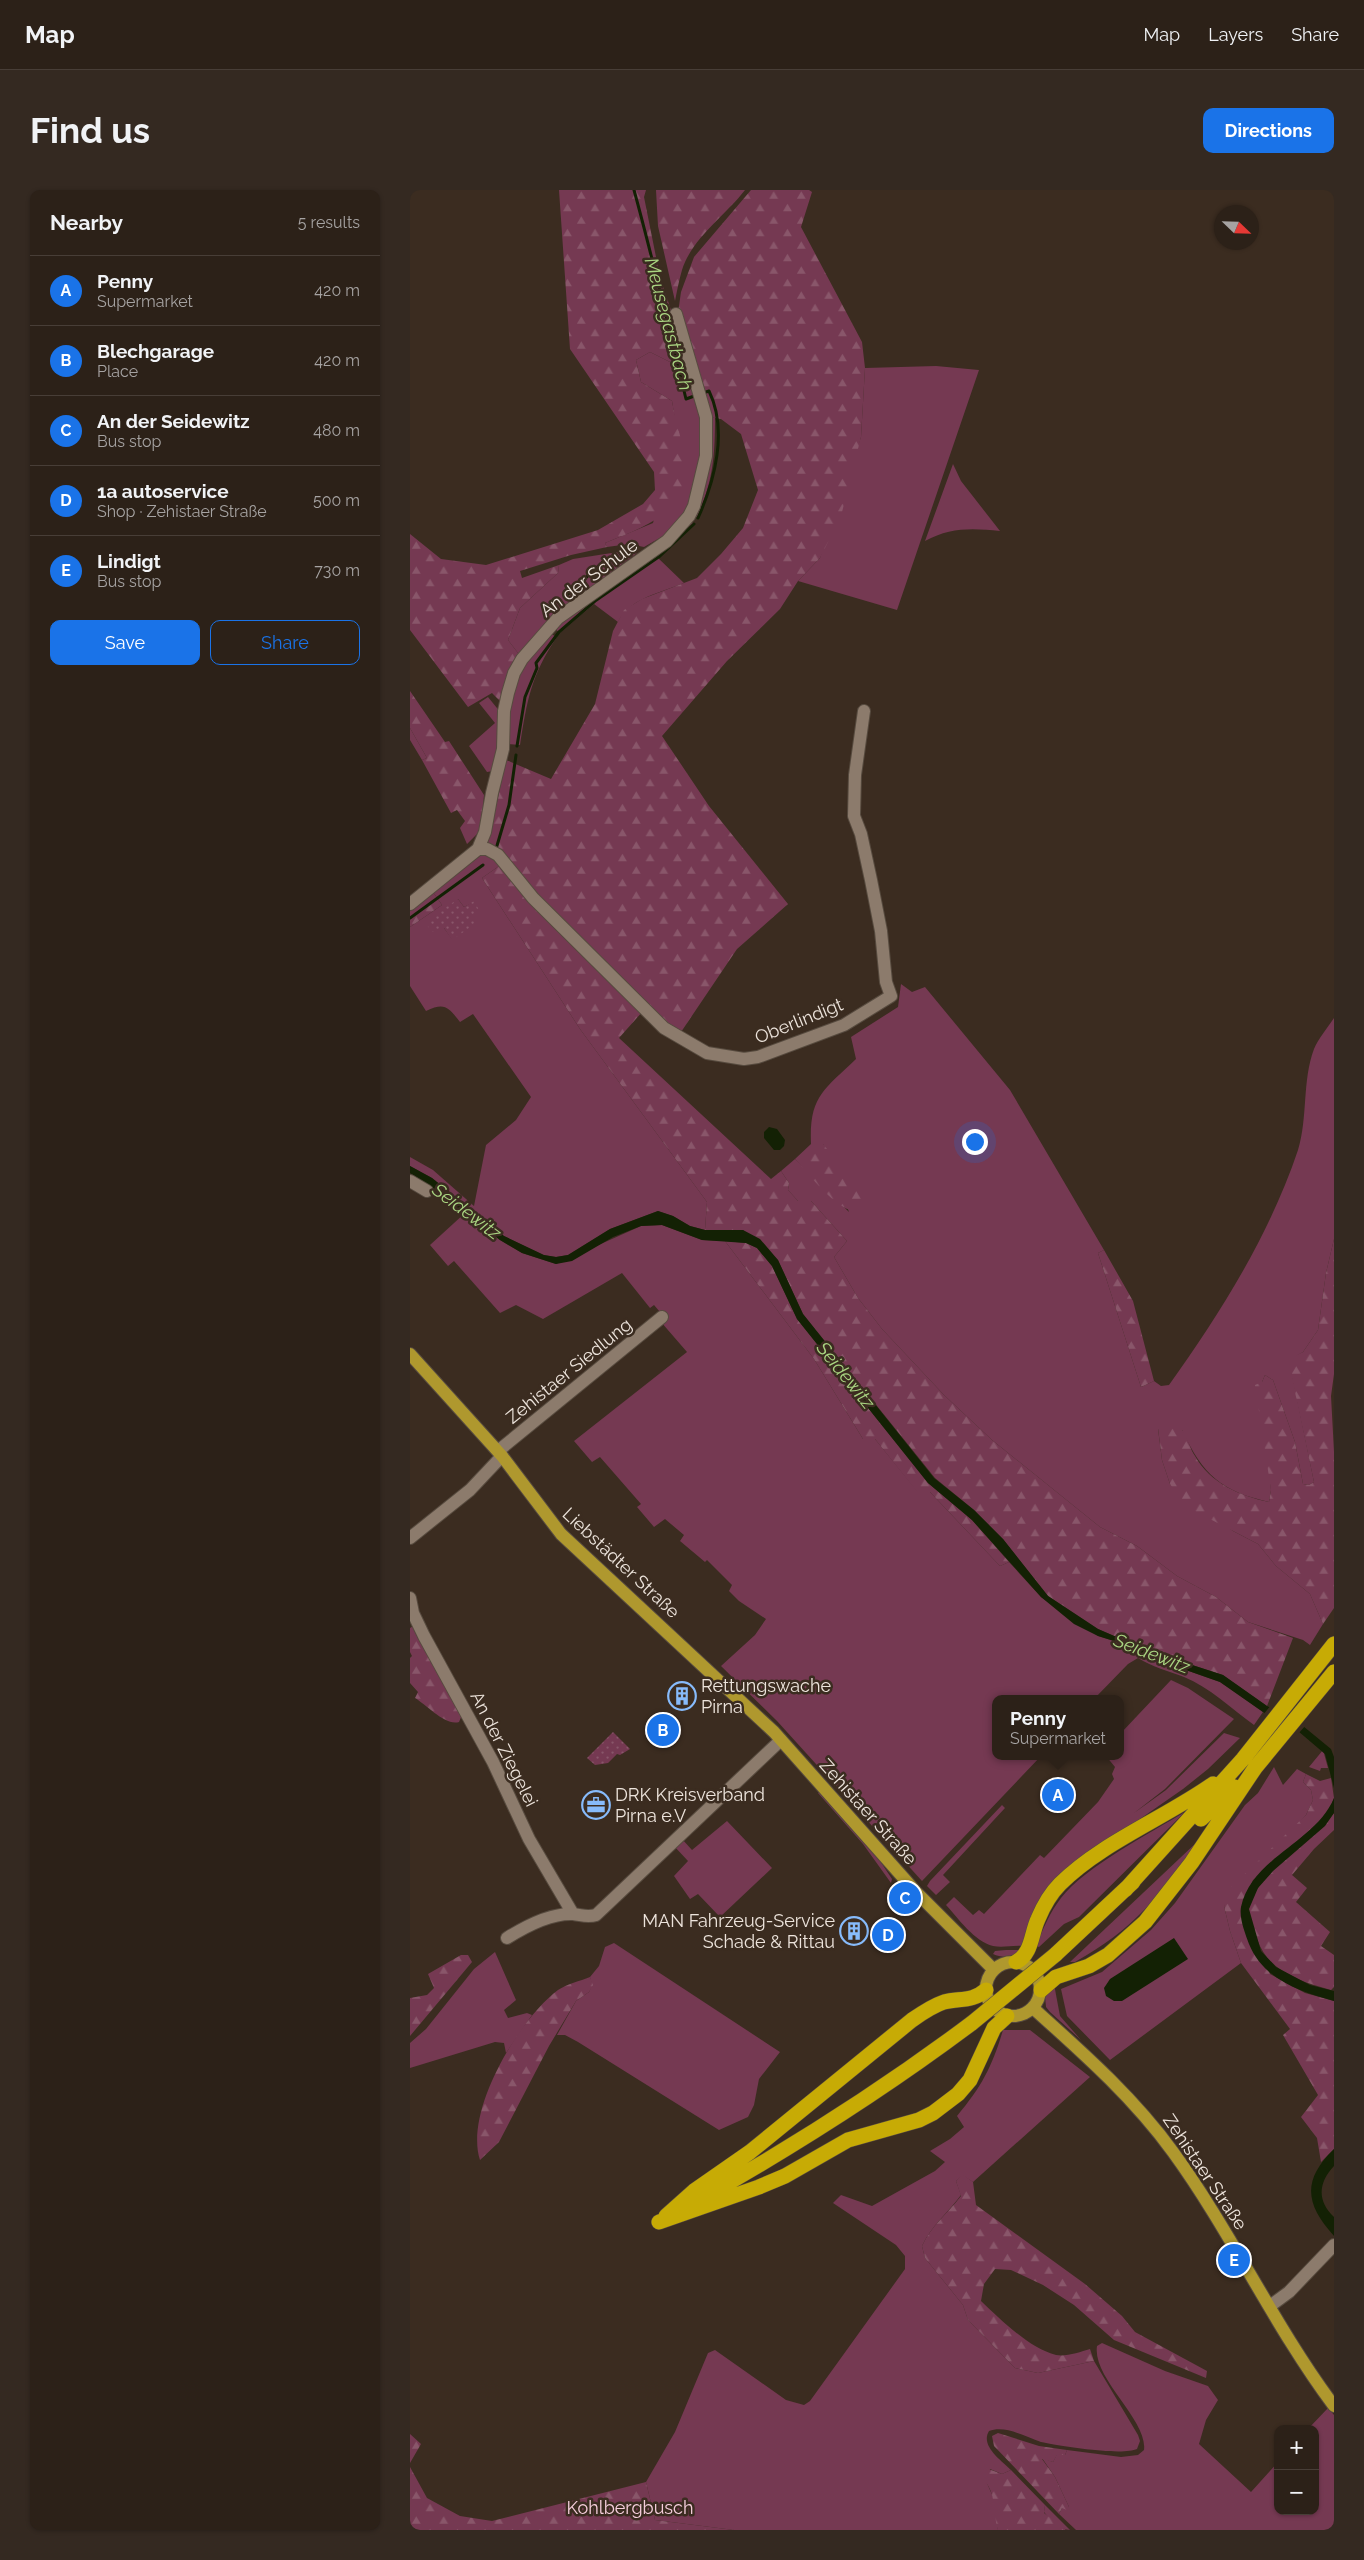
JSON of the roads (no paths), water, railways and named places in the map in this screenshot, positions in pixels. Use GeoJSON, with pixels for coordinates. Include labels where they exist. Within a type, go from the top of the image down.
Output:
{"type":"FeatureCollection","features":[{"type":"Feature","properties":{"kind":"highway"},"geometry":{"type":"LineString","coordinates":[[1041,1990],[1056,1977],[1089,1966],[1108,1955],[1145,1922],[1192,1862],[1249,1764],[1334,1644]]}},
{"type":"Feature","properties":{"kind":"highway"},"geometry":{"type":"LineString","coordinates":[[659,2222],[754,2168],[848,2110],[907,2071],[972,2022],[1055,1954],[1125,1890],[1249,1764],[1331,1676]]}},
{"type":"Feature","properties":{"kind":"highway"},"geometry":{"type":"LineString","coordinates":[[1016,1962],[1022,1959],[1028,1949],[1037,1920],[1061,1884],[1110,1847],[1249,1764]]}},
{"type":"Feature","properties":{"kind":"highway"},"geometry":{"type":"LineString","coordinates":[[659,2222],[694,2191],[750,2152],[912,2020],[930,2008],[945,2002],[970,2000],[986,1990]]}},
{"type":"Feature","properties":{"kind":"highway"},"geometry":{"type":"LineString","coordinates":[[659,2222],[768,2183],[848,2140],[919,2120],[933,2113],[958,2094],[970,2080],[994,2028],[1007,2016]]}},
{"type":"Feature","properties":{"kind":"main road","name":"Liebstädter Straße"},"geometry":{"type":"LineString","coordinates":[[410,1354],[500,1454],[554,1526],[571,1545],[723,1682],[781,1740]]}},
{"type":"Feature","properties":{"kind":"main road","name":"Zehistaer Straße"},"geometry":{"type":"LineString","coordinates":[[781,1740],[916,1892],[994,1970]]}},
{"type":"Feature","properties":{"kind":"main road"},"geometry":{"type":"LineString","coordinates":[[1016,1962],[1024,1964],[1036,1974],[1041,1990],[1033,2008],[1021,2015],[1007,2016],[992,2006],[986,1990],[989,1976],[994,1970],[1004,1963],[1016,1962]]}},
{"type":"Feature","properties":{"kind":"main road","name":"Zehistaer Straße"},"geometry":{"type":"LineString","coordinates":[[1033,2008],[1103,2071],[1155,2129],[1213,2212],[1334,2406]]}},
{"type":"Feature","properties":{"kind":"street","name":"An der Schule"},"geometry":{"type":"LineString","coordinates":[[478,849],[485,832],[503,748],[504,711],[514,673],[538,640],[558,618],[667,541],[689,516],[694,506],[706,456],[706,417],[676,314]]}},
{"type":"Feature","properties":{"kind":"street","name":"Oberlindigt"},"geometry":{"type":"LineString","coordinates":[[478,849],[487,849],[498,855],[534,898],[626,991],[664,1028],[687,1043],[707,1053],[744,1059],[758,1057],[789,1046],[844,1025],[891,996],[886,982],[881,931],[861,834],[854,816],[856,776],[864,711]]}},
{"type":"Feature","properties":{"kind":"street"},"geometry":{"type":"LineString","coordinates":[[410,904],[478,849]]}},
{"type":"Feature","properties":{"kind":"street"},"geometry":{"type":"LineString","coordinates":[[410,1181],[427,1191]]}},
{"type":"Feature","properties":{"kind":"street","name":"Zehistaer Siedlung"},"geometry":{"type":"LineString","coordinates":[[500,1454],[662,1317]]}},
{"type":"Feature","properties":{"kind":"street"},"geometry":{"type":"LineString","coordinates":[[410,1538],[470,1490],[500,1454]]}},
{"type":"Feature","properties":{"kind":"street","name":"An der Ziegelei"},"geometry":{"type":"LineString","coordinates":[[410,1598],[413,1613],[424,1636],[493,1762],[530,1839],[573,1914]]}},
{"type":"Feature","properties":{"kind":"street"},"geometry":{"type":"LineString","coordinates":[[507,1938],[527,1926],[544,1920],[573,1914],[590,1917],[603,1909],[781,1740]]}},
{"type":"Feature","properties":{"kind":"street"},"geometry":{"type":"LineString","coordinates":[[1270,2306],[1290,2292],[1334,2245]]}},
{"type":"Feature","properties":{"kind":"water"},"geometry":{"type":"Polygon","coordinates":[[[769,1127],[777,1129],[785,1140],[784,1146],[780,1150],[774,1150],[764,1138],[764,1132],[769,1127]]]}},
{"type":"Feature","properties":{"kind":"water","name":"Seidewitz"},"geometry":{"type":"Polygon","coordinates":[[[410,1166],[432,1178],[504,1236],[544,1255],[556,1257],[568,1255],[610,1229],[658,1211],[673,1216],[690,1226],[705,1230],[743,1230],[760,1239],[778,1260],[803,1314],[934,1478],[974,1510],[1003,1539],[1048,1596],[1098,1629],[1149,1651],[1223,1675],[1267,1706],[1303,1726],[1331,1749],[1334,1757],[1334,1788],[1325,1754],[1298,1731],[1263,1712],[1220,1682],[1146,1656],[1130,1646],[1098,1636],[1074,1624],[1041,1597],[972,1520],[928,1483],[797,1319],[772,1266],[757,1248],[746,1243],[702,1240],[662,1225],[641,1226],[613,1237],[572,1261],[556,1264],[522,1253],[500,1240],[426,1183],[410,1173],[410,1166]]]}},
{"type":"Feature","properties":{"kind":"water"},"geometry":{"type":"Polygon","coordinates":[[[1334,1798],[1334,1813],[1325,1826],[1273,1871],[1258,1888],[1249,1909],[1261,1951],[1276,1967],[1310,1985],[1334,1991],[1334,2001],[1296,1988],[1273,1975],[1263,1966],[1249,1944],[1243,1926],[1241,1907],[1247,1890],[1258,1875],[1270,1862],[1313,1827],[1325,1814],[1334,1798]]]}},
{"type":"Feature","properties":{"kind":"water"},"geometry":{"type":"Polygon","coordinates":[[[1174,1938],[1188,1959],[1122,2001],[1114,2001],[1106,1996],[1104,1988],[1110,1979],[1174,1938]]]}},
{"type":"Feature","properties":{"kind":"water"},"geometry":{"type":"Polygon","coordinates":[[[1334,2149],[1334,2166],[1322,2185],[1322,2198],[1328,2211],[1334,2217],[1334,2236],[1317,2213],[1311,2192],[1316,2171],[1334,2149]]]}},
{"type":"Feature","properties":{"kind":"waterway","name":"Meusegastbach"},"geometry":{"type":"LineString","coordinates":[[634,190],[686,399],[697,395]]}},
{"type":"Feature","properties":{"kind":"waterway","name":"Meusegastbach"},"geometry":{"type":"LineString","coordinates":[[698,518],[710,488],[717,455],[718,438],[715,406],[709,391],[703,393]]}},
{"type":"Feature","properties":{"kind":"waterway","name":"Meusegastbach"},"geometry":{"type":"LineString","coordinates":[[517,746],[525,697],[537,668],[536,663],[559,632],[595,601],[660,556],[694,524]]}},
{"type":"Feature","properties":{"kind":"waterway"},"geometry":{"type":"LineString","coordinates":[[565,597],[606,559]]}},
{"type":"Feature","properties":{"kind":"waterway","name":"Meusegastbach"},"geometry":{"type":"LineString","coordinates":[[496,849],[509,805],[516,755]]}},
{"type":"Feature","properties":{"kind":"waterway","name":"Meusegastbach"},"geometry":{"type":"LineString","coordinates":[[410,918],[483,865]]}},
{"type":"Feature","properties":{"kind":"place","name":"Rettungswache Pirna"},"geometry":{"type":"Point","coordinates":[682,1696]}},
{"type":"Feature","properties":{"kind":"place","name":"Blechgarage"},"geometry":{"type":"Point","coordinates":[663,1730]}},
{"type":"Feature","properties":{"kind":"place","name":"Penny"},"geometry":{"type":"Point","coordinates":[1058,1795]}},
{"type":"Feature","properties":{"kind":"place","name":"DRK Kreisverband Pirna e.V"},"geometry":{"type":"Point","coordinates":[596,1805]}},
{"type":"Feature","properties":{"kind":"place","name":"An der Seidewitz"},"geometry":{"type":"Point","coordinates":[905,1898]}},
{"type":"Feature","properties":{"kind":"place","name":"MAN Fahrzeug-Service Schade & Rittau"},"geometry":{"type":"Point","coordinates":[854,1931]}},
{"type":"Feature","properties":{"kind":"place","name":"1a autoservice"},"geometry":{"type":"Point","coordinates":[888,1935]}},
{"type":"Feature","properties":{"kind":"place","name":"Lindigt"},"geometry":{"type":"Point","coordinates":[1234,2260]}},
{"type":"Feature","properties":{"kind":"park label","name":"Kohlbergbusch"},"geometry":{"type":"Point","coordinates":[630,2508]}}]}
